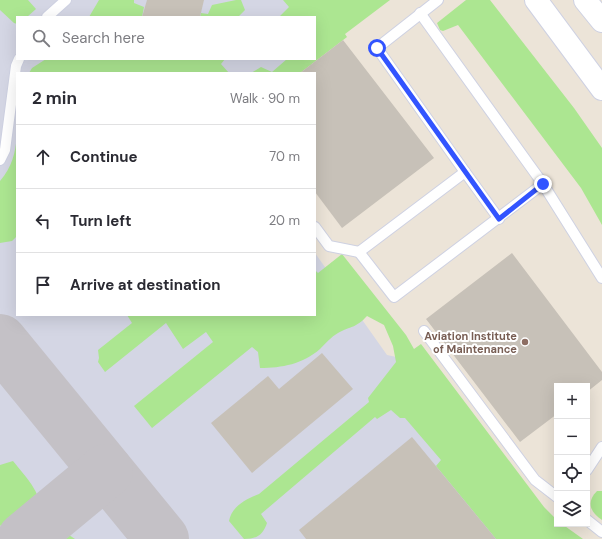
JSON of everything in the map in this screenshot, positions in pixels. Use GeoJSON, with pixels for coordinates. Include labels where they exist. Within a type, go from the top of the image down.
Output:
{"type":"FeatureCollection","features":[{"type":"Feature","properties":{"kind":"main road"},"geometry":{"type":"LineString","coordinates":[[536,0],[598,77]]}},
{"type":"Feature","properties":{"kind":"main road"},"geometry":{"type":"LineString","coordinates":[[585,0],[602,21]]}},
{"type":"Feature","properties":{"kind":"lane"},"geometry":{"type":"LineString","coordinates":[[48,16],[66,0]]}},
{"type":"Feature","properties":{"kind":"lane"},"geometry":{"type":"LineString","coordinates":[[438,0],[377,48],[499,219]]}},
{"type":"Feature","properties":{"kind":"lane"},"geometry":{"type":"LineString","coordinates":[[420,13],[543,184],[602,278]]}},
{"type":"Feature","properties":{"kind":"lane"},"geometry":{"type":"LineString","coordinates":[[0,160],[5,150],[16,66],[19,60]]}},
{"type":"Feature","properties":{"kind":"lane"},"geometry":{"type":"LineString","coordinates":[[359,252],[465,172]]}},
{"type":"Feature","properties":{"kind":"lane"},"geometry":{"type":"LineString","coordinates":[[316,228],[329,246],[359,252],[394,297],[499,219],[543,184]]}},
{"type":"Feature","properties":{"kind":"lane"},"geometry":{"type":"LineString","coordinates":[[424,331],[535,480],[554,495]]}},
{"type":"Feature","properties":{"kind":"lane"},"geometry":{"type":"LineString","coordinates":[[590,465],[602,447]]}},
{"type":"Feature","properties":{"kind":"lane"},"geometry":{"type":"LineString","coordinates":[[590,522],[602,532]]}},
{"type":"Feature","properties":{"kind":"shaded area"},"geometry":{"type":"Polygon","coordinates":[[[0,0],[371,0],[316,17],[16,16],[16,60],[301,60],[286,72],[16,72],[16,316],[316,316],[316,254],[387,355],[424,363],[559,539],[0,539],[0,0]]]}},
{"type":"Feature","properties":{"kind":"green space"},"geometry":{"type":"Polygon","coordinates":[[[0,0],[28,0],[36,9],[28,16],[16,16],[16,24],[0,10],[0,0]]]}},
{"type":"Feature","properties":{"kind":"green space"},"geometry":{"type":"Polygon","coordinates":[[[99,0],[134,0],[134,3],[144,7],[142,16],[90,16],[99,0]]]}},
{"type":"Feature","properties":{"kind":"green space"},"geometry":{"type":"Polygon","coordinates":[[[241,0],[245,10],[239,16],[200,16],[201,13],[208,14],[212,5],[241,0]]]}},
{"type":"Feature","properties":{"kind":"green space"},"geometry":{"type":"Polygon","coordinates":[[[283,0],[390,0],[345,34],[347,37],[301,72],[272,72],[286,60],[316,60],[316,16],[280,16],[289,7],[283,0]]]}},
{"type":"Feature","properties":{"kind":"green space"},"geometry":{"type":"Polygon","coordinates":[[[466,0],[490,0],[574,108],[602,148],[602,225],[581,188],[458,25],[443,31],[440,30],[437,23],[466,0]]]}},
{"type":"Feature","properties":{"kind":"green space"},"geometry":{"type":"Polygon","coordinates":[[[44,60],[224,60],[221,64],[228,72],[30,72],[32,68],[44,60]]]}},
{"type":"Feature","properties":{"kind":"green space"},"geometry":{"type":"Polygon","coordinates":[[[261,67],[272,72],[253,72],[261,67]]]}},
{"type":"Feature","properties":{"kind":"green space"},"geometry":{"type":"Polygon","coordinates":[[[16,142],[16,237],[12,241],[0,243],[0,181],[7,171],[16,142]]]}},
{"type":"Feature","properties":{"kind":"green space"},"geometry":{"type":"Polygon","coordinates":[[[342,254],[406,335],[414,349],[421,344],[544,507],[554,517],[554,527],[566,527],[583,539],[496,539],[436,466],[441,460],[405,418],[400,418],[391,410],[377,419],[375,417],[261,514],[267,523],[264,531],[259,536],[244,539],[229,521],[236,507],[249,498],[259,494],[369,402],[368,398],[396,362],[393,346],[384,325],[367,316],[356,325],[335,335],[320,349],[307,358],[284,366],[260,368],[258,352],[252,347],[152,428],[134,406],[213,342],[206,332],[183,349],[166,323],[105,372],[98,362],[98,350],[132,323],[128,316],[316,316],[316,271],[318,273],[342,254]]]}},
{"type":"Feature","properties":{"kind":"green space"},"geometry":{"type":"Polygon","coordinates":[[[13,461],[36,492],[39,501],[38,509],[33,518],[9,536],[0,525],[0,465],[13,461]]]}},
{"type":"Feature","properties":{"kind":"green space"},"geometry":{"type":"Polygon","coordinates":[[[597,491],[602,491],[602,520],[595,514],[591,507],[591,499],[597,491]]]}},
{"type":"Feature","properties":{"kind":"green space"},"geometry":{"type":"Polygon","coordinates":[[[59,533],[69,535],[75,539],[46,539],[59,533]]]}},
{"type":"Feature","properties":{"kind":"building"},"geometry":{"type":"Polygon","coordinates":[[[147,0],[204,0],[200,16],[142,16],[147,0]]]}},
{"type":"Feature","properties":{"kind":"building"},"geometry":{"type":"Polygon","coordinates":[[[343,40],[434,158],[342,228],[316,193],[316,72],[301,72],[343,40]]]}},
{"type":"Feature","properties":{"kind":"building"},"geometry":{"type":"Polygon","coordinates":[[[512,253],[602,372],[602,380],[590,390],[590,383],[554,383],[554,416],[520,442],[426,319],[512,253]]]}},
{"type":"Feature","properties":{"kind":"building"},"geometry":{"type":"Polygon","coordinates":[[[322,353],[353,389],[252,473],[211,423],[268,376],[279,389],[322,353]]]}},
{"type":"Feature","properties":{"kind":"building"},"geometry":{"type":"Polygon","coordinates":[[[412,437],[496,539],[306,539],[299,530],[412,437]]]}},
{"type":"Feature","properties":{"kind":"taxiway"},"geometry":{"type":"LineString","coordinates":[[0,341],[162,539]]}},
{"type":"Feature","properties":{"kind":"taxiway"},"geometry":{"type":"LineString","coordinates":[[24,539],[106,471]]}},
{"type":"Feature","properties":{"kind":"place","name":"Aviation Institute of Maintenance"},"geometry":{"type":"Point","coordinates":[525,342]}},
{"type":"Feature","properties":{"kind":"route"},"geometry":{"type":"LineString","coordinates":[[377,48],[499,219],[543,184]]}}]}
